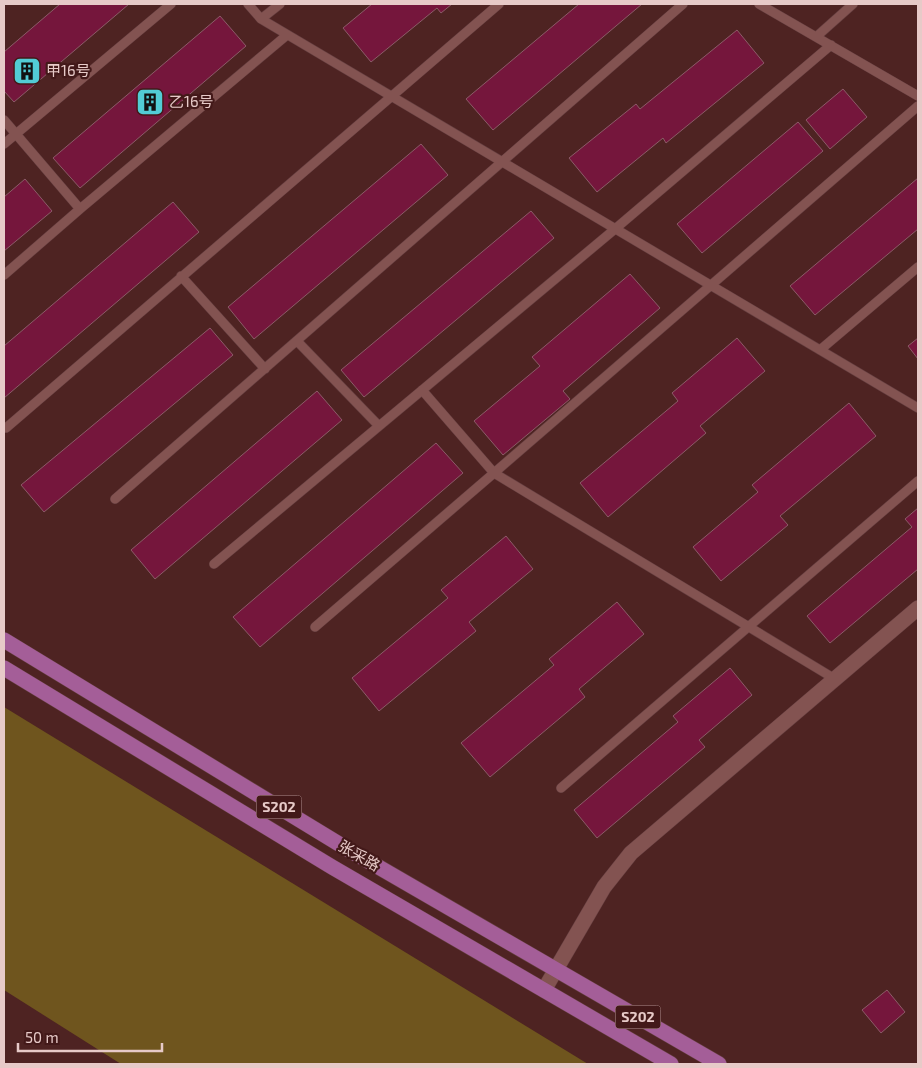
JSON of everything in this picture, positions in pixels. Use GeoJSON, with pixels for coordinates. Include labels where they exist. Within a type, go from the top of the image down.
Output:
{"type":"FeatureCollection","features":[{"type":"Feature","properties":{"kind":"main road","name":"张采路"},"geometry":{"type":"LineString","coordinates":[[4,640],[344,847],[719,1064]]}},
{"type":"Feature","properties":{"kind":"main road","name":"张采路"},"geometry":{"type":"LineString","coordinates":[[4,668],[332,867],[671,1064]]}},
{"type":"Feature","properties":{"kind":"street"},"geometry":{"type":"LineString","coordinates":[[544,990],[604,887],[631,853],[918,608]]}},
{"type":"Feature","properties":{"kind":"lane"},"geometry":{"type":"LineString","coordinates":[[4,144],[171,4]]}},
{"type":"Feature","properties":{"kind":"lane"},"geometry":{"type":"LineString","coordinates":[[248,4],[261,19],[287,35],[918,408]]}},
{"type":"Feature","properties":{"kind":"lane"},"geometry":{"type":"LineString","coordinates":[[261,19],[280,4]]}},
{"type":"Feature","properties":{"kind":"lane"},"geometry":{"type":"LineString","coordinates":[[6,428],[499,4]]}},
{"type":"Feature","properties":{"kind":"lane"},"geometry":{"type":"LineString","coordinates":[[116,499],[683,4]]}},
{"type":"Feature","properties":{"kind":"lane"},"geometry":{"type":"LineString","coordinates":[[759,4],[918,96]]}},
{"type":"Feature","properties":{"kind":"lane"},"geometry":{"type":"LineString","coordinates":[[816,37],[853,4]]}},
{"type":"Feature","properties":{"kind":"lane"},"geometry":{"type":"LineString","coordinates":[[4,275],[287,35]]}},
{"type":"Feature","properties":{"kind":"lane"},"geometry":{"type":"LineString","coordinates":[[214,564],[615,229],[830,45]]}},
{"type":"Feature","properties":{"kind":"lane"},"geometry":{"type":"LineString","coordinates":[[315,627],[712,286],[918,106]]}},
{"type":"Feature","properties":{"kind":"lane"},"geometry":{"type":"LineString","coordinates":[[4,120],[80,209]]}},
{"type":"Feature","properties":{"kind":"lane"},"geometry":{"type":"LineString","coordinates":[[820,350],[918,267]]}},
{"type":"Feature","properties":{"kind":"lane"},"geometry":{"type":"LineString","coordinates":[[181,276],[265,369]]}},
{"type":"Feature","properties":{"kind":"lane"},"geometry":{"type":"LineString","coordinates":[[297,341],[379,426]]}},
{"type":"Feature","properties":{"kind":"lane"},"geometry":{"type":"LineString","coordinates":[[422,390],[494,474],[835,679]]}},
{"type":"Feature","properties":{"kind":"lane"},"geometry":{"type":"LineString","coordinates":[[561,788],[918,481]]}},
{"type":"Feature","properties":{"kind":"shaded area"},"geometry":{"type":"Polygon","coordinates":[[[4,707],[588,1064],[121,1064],[4,990],[4,707]]]}},
{"type":"Feature","properties":{"kind":"building","name":"甲16号"},"geometry":{"type":"Polygon","coordinates":[[[60,4],[129,4],[14,102],[4,91],[4,52],[60,4]]]}},
{"type":"Feature","properties":{"kind":"building"},"geometry":{"type":"Polygon","coordinates":[[[372,4],[452,4],[441,13],[437,8],[371,62],[343,28],[372,4]]]}},
{"type":"Feature","properties":{"kind":"building"},"geometry":{"type":"Polygon","coordinates":[[[579,4],[642,4],[493,130],[466,99],[579,4]]]}},
{"type":"Feature","properties":{"kind":"building","name":"乙16号"},"geometry":{"type":"Polygon","coordinates":[[[220,16],[246,46],[80,188],[53,158],[220,16]]]}},
{"type":"Feature","properties":{"kind":"building"},"geometry":{"type":"Polygon","coordinates":[[[737,30],[764,63],[666,143],[663,138],[597,192],[569,158],[636,104],[640,109],[737,30]]]}},
{"type":"Feature","properties":{"kind":"building"},"geometry":{"type":"Polygon","coordinates":[[[843,89],[867,117],[830,149],[806,120],[843,89]]]}},
{"type":"Feature","properties":{"kind":"building"},"geometry":{"type":"Polygon","coordinates":[[[798,122],[823,151],[702,253],[677,224],[798,122]]]}},
{"type":"Feature","properties":{"kind":"building"},"geometry":{"type":"Polygon","coordinates":[[[421,144],[448,175],[254,339],[228,307],[421,144]]]}},
{"type":"Feature","properties":{"kind":"building"},"geometry":{"type":"Polygon","coordinates":[[[918,178],[918,229],[815,315],[790,286],[918,178]]]}},
{"type":"Feature","properties":{"kind":"building"},"geometry":{"type":"Polygon","coordinates":[[[25,179],[52,211],[4,251],[4,197],[25,179]]]}},
{"type":"Feature","properties":{"kind":"building"},"geometry":{"type":"Polygon","coordinates":[[[173,202],[199,232],[4,398],[4,346],[173,202]]]}},
{"type":"Feature","properties":{"kind":"building"},"geometry":{"type":"Polygon","coordinates":[[[531,211],[554,238],[364,397],[341,370],[531,211]]]}},
{"type":"Feature","properties":{"kind":"building"},"geometry":{"type":"Polygon","coordinates":[[[630,274],[660,308],[563,391],[570,399],[503,455],[474,421],[540,366],[532,357],[630,274]]]}},
{"type":"Feature","properties":{"kind":"building"},"geometry":{"type":"Polygon","coordinates":[[[210,328],[233,355],[44,512],[21,485],[210,328]]]}},
{"type":"Feature","properties":{"kind":"building"},"geometry":{"type":"Polygon","coordinates":[[[737,338],[765,371],[700,426],[706,433],[608,517],[580,483],[678,401],[672,393],[737,338]]]}},
{"type":"Feature","properties":{"kind":"building"},"geometry":{"type":"Polygon","coordinates":[[[918,338],[918,359],[908,346],[918,338]]]}},
{"type":"Feature","properties":{"kind":"building"},"geometry":{"type":"Polygon","coordinates":[[[317,391],[342,420],[155,579],[131,550],[317,391]]]}},
{"type":"Feature","properties":{"kind":"building"},"geometry":{"type":"Polygon","coordinates":[[[849,403],[876,436],[780,516],[788,525],[721,581],[693,547],[758,492],[752,485],[849,403]]]}},
{"type":"Feature","properties":{"kind":"building"},"geometry":{"type":"Polygon","coordinates":[[[436,443],[463,473],[260,647],[233,617],[436,443]]]}},
{"type":"Feature","properties":{"kind":"building"},"geometry":{"type":"Polygon","coordinates":[[[918,508],[918,569],[830,643],[807,616],[912,527],[905,519],[918,508]]]}},
{"type":"Feature","properties":{"kind":"building"},"geometry":{"type":"Polygon","coordinates":[[[506,536],[533,569],[469,622],[476,631],[379,711],[352,678],[448,598],[441,590],[506,536]]]}},
{"type":"Feature","properties":{"kind":"building"},"geometry":{"type":"Polygon","coordinates":[[[617,602],[644,634],[579,689],[585,697],[490,777],[461,743],[554,665],[549,659],[617,602]]]}},
{"type":"Feature","properties":{"kind":"building"},"geometry":{"type":"Polygon","coordinates":[[[730,668],[752,695],[699,740],[705,747],[597,838],[574,810],[678,722],[673,716],[730,668]]]}},
{"type":"Feature","properties":{"kind":"building"},"geometry":{"type":"Polygon","coordinates":[[[887,990],[905,1012],[881,1033],[862,1010],[887,990]]]}},
{"type":"Feature","properties":{"kind":"place","name":"甲16号"},"geometry":{"type":"Point","coordinates":[27,71]}},
{"type":"Feature","properties":{"kind":"place","name":"乙16号"},"geometry":{"type":"Point","coordinates":[150,102]}}]}
